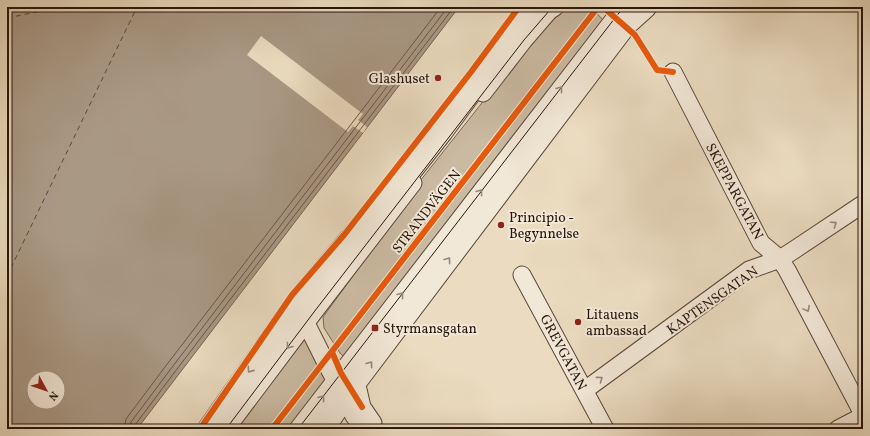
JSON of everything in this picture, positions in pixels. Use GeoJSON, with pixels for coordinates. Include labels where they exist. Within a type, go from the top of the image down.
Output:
{"type":"FeatureCollection","features":[{"type":"Feature","properties":{"kind":"street","name":"STRANDVÄGEN"},"geometry":{"type":"LineString","coordinates":[[209,429],[299,300],[373,213],[397,188],[442,131],[518,28],[539,7]]}},
{"type":"Feature","properties":{"kind":"street","name":"STRANDVÄGEN"},"geometry":{"type":"LineString","coordinates":[[226,429],[524,40],[549,11],[555,7]]}},
{"type":"Feature","properties":{"kind":"street"},"geometry":{"type":"LineString","coordinates":[[322,429],[329,420],[345,386],[618,14],[626,7]]}},
{"type":"Feature","properties":{"kind":"street"},"geometry":{"type":"LineString","coordinates":[[298,429],[345,386],[621,30],[638,12],[645,7]]}},
{"type":"Feature","properties":{"kind":"street","name":"SKEPPARGATAN"},"geometry":{"type":"LineString","coordinates":[[673,72],[761,243],[780,259],[863,415]]}},
{"type":"Feature","properties":{"kind":"street","name":"STRANDVÄGEN"},"geometry":{"type":"LineString","coordinates":[[306,323],[305,314],[308,307],[379,217],[397,188]]}},
{"type":"Feature","properties":{"kind":"street","name":"KAPTENSGATAN"},"geometry":{"type":"LineString","coordinates":[[585,390],[749,270],[780,259],[863,204]]}},
{"type":"Feature","properties":{"kind":"street","name":"GREVGATAN"},"geometry":{"type":"LineString","coordinates":[[522,275],[605,429]]}},
{"type":"Feature","properties":{"kind":"street"},"geometry":{"type":"LineString","coordinates":[[306,323],[345,386],[362,407],[375,429]]}},
{"type":"Feature","properties":{"kind":"street"},"geometry":{"type":"LineString","coordinates":[[345,386],[354,416],[364,429]]}},
{"type":"Feature","properties":{"kind":"street"},"geometry":{"type":"LineString","coordinates":[[838,429],[863,415]]}},
{"type":"Feature","properties":{"kind":"shaded area"},"geometry":{"type":"Polygon","coordinates":[[[565,7],[591,7],[603,20],[344,357],[324,328],[323,317],[388,228],[389,220],[551,16],[565,7]]]}},
{"type":"Feature","properties":{"kind":"shaded area"},"geometry":{"type":"Polygon","coordinates":[[[303,337],[328,381],[295,429],[234,429],[303,337]]]}},
{"type":"Feature","properties":{"kind":"water"},"geometry":{"type":"Polygon","coordinates":[[[7,7],[459,7],[137,429],[7,429],[7,7]]]}},
{"type":"Feature","properties":{"kind":"pier"},"geometry":{"type":"Polygon","coordinates":[[[261,36],[363,114],[358,120],[367,127],[363,133],[353,126],[348,132],[247,55],[261,36]]]}},
{"type":"Feature","properties":{"kind":"ferry route"},"geometry":{"type":"LineString","coordinates":[[7,18],[61,7]]}},
{"type":"Feature","properties":{"kind":"ferry route"},"geometry":{"type":"LineString","coordinates":[[7,276],[137,7]]}},
{"type":"Feature","properties":{"kind":"tram line"},"geometry":{"type":"LineString","coordinates":[[226,429],[314,312],[524,40],[549,11],[555,7]]}},
{"type":"Feature","properties":{"kind":"tram line"},"geometry":{"type":"LineString","coordinates":[[298,429],[618,14],[625,7]]}},
{"type":"Feature","properties":{"kind":"cycle path"},"geometry":{"type":"LineString","coordinates":[[200,429],[292,295],[344,235],[471,72],[519,7]]}},
{"type":"Feature","properties":{"kind":"cycle path"},"geometry":{"type":"LineString","coordinates":[[272,429],[598,7]]}},
{"type":"Feature","properties":{"kind":"cycle path"},"geometry":{"type":"LineString","coordinates":[[603,7],[635,35],[657,70],[673,72]]}},
{"type":"Feature","properties":{"kind":"cycle path"},"geometry":{"type":"LineString","coordinates":[[332,352],[341,373],[362,407]]}},
{"type":"Feature","properties":{"kind":"place","name":"Glashuset"},"geometry":{"type":"Point","coordinates":[438,78]}},
{"type":"Feature","properties":{"kind":"place","name":"Principio - Begynnelse"},"geometry":{"type":"Point","coordinates":[501,225]}},
{"type":"Feature","properties":{"kind":"place","name":"Litauens ambassad"},"geometry":{"type":"Point","coordinates":[578,322]}},
{"type":"Feature","properties":{"kind":"place","name":"Styrmansgatan"},"geometry":{"type":"Point","coordinates":[375,328]}}]}
